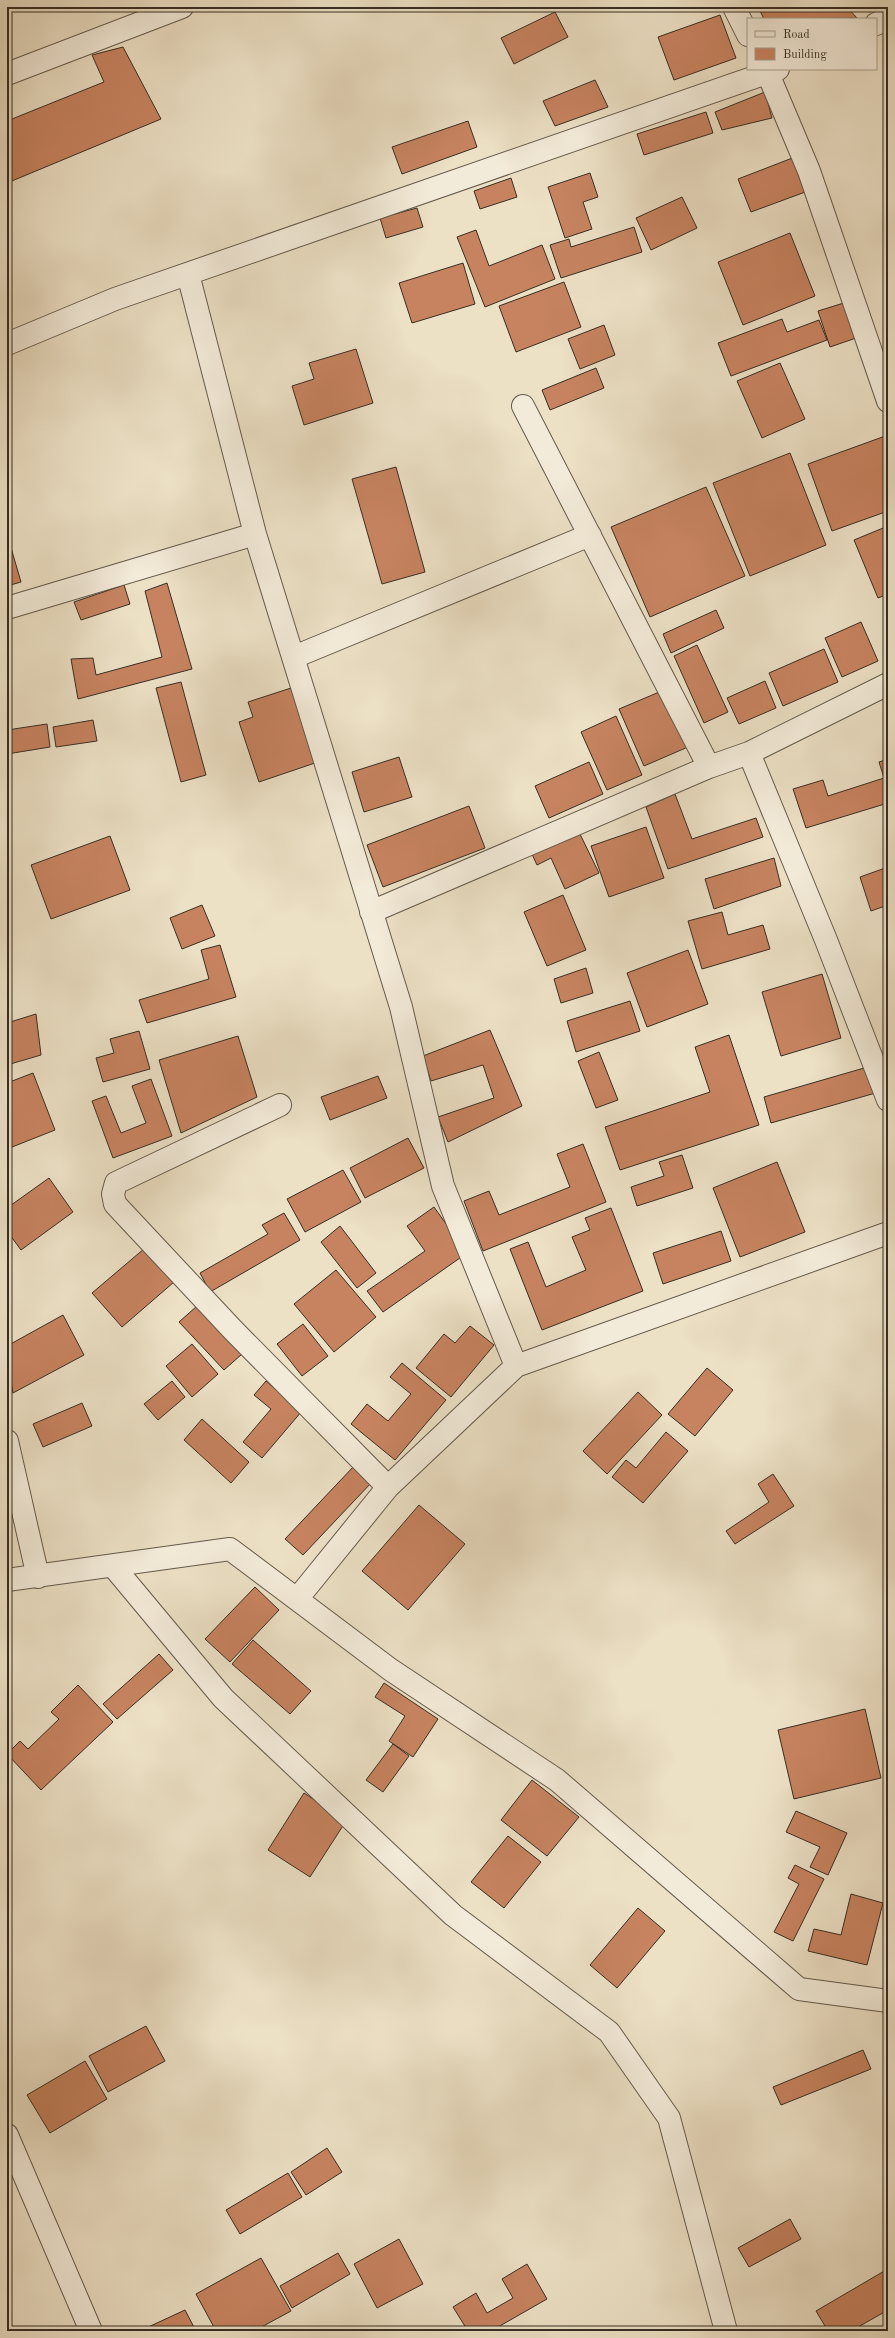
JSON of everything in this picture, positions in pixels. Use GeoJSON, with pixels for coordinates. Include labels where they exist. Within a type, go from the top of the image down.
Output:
{"type":"FeatureCollection","features":[{"type":"Feature","properties":{"kind":"street"},"geometry":{"type":"LineString","coordinates":[[7,74],[182,7]]}},
{"type":"Feature","properties":{"kind":"street"},"geometry":{"type":"LineString","coordinates":[[734,7],[747,33]]}},
{"type":"Feature","properties":{"kind":"street"},"geometry":{"type":"LineString","coordinates":[[877,24],[888,19]]}},
{"type":"Feature","properties":{"kind":"street"},"geometry":{"type":"LineString","coordinates":[[7,344],[116,299],[771,71],[809,171],[888,401]]}},
{"type":"Feature","properties":{"kind":"street"},"geometry":{"type":"LineString","coordinates":[[188,274],[255,534],[401,1007],[443,1186],[516,1366]]}},
{"type":"Feature","properties":{"kind":"street"},"geometry":{"type":"LineString","coordinates":[[523,406],[709,767]]}},
{"type":"Feature","properties":{"kind":"street"},"geometry":{"type":"LineString","coordinates":[[7,608],[255,534]]}},
{"type":"Feature","properties":{"kind":"street"},"geometry":{"type":"LineString","coordinates":[[294,657],[590,535]]}},
{"type":"Feature","properties":{"kind":"street"},"geometry":{"type":"LineString","coordinates":[[372,912],[709,767],[749,753],[888,684]]}},
{"type":"Feature","properties":{"kind":"street"},"geometry":{"type":"LineString","coordinates":[[749,753],[826,940],[888,1100]]}},
{"type":"Feature","properties":{"kind":"street"},"geometry":{"type":"LineString","coordinates":[[280,1105],[116,1183],[113,1194],[115,1204],[233,1330],[388,1487]]}},
{"type":"Feature","properties":{"kind":"street"},"geometry":{"type":"LineString","coordinates":[[297,1598],[388,1487],[516,1366],[888,1233]]}},
{"type":"Feature","properties":{"kind":"street"},"geometry":{"type":"LineString","coordinates":[[7,1441],[38,1577]]}},
{"type":"Feature","properties":{"kind":"street"},"geometry":{"type":"LineString","coordinates":[[7,1580],[38,1577],[230,1549],[391,1670],[557,1780],[799,1989],[888,2001]]}},
{"type":"Feature","properties":{"kind":"street"},"geometry":{"type":"LineString","coordinates":[[113,1566],[223,1698],[442,1904],[609,2032],[669,2118],[726,2331]]}},
{"type":"Feature","properties":{"kind":"street"},"geometry":{"type":"LineString","coordinates":[[7,2135],[91,2331]]}},
{"type":"Feature","properties":{"kind":"building"},"geometry":{"type":"Polygon","coordinates":[[[758,7],[847,7],[857,18],[764,18],[758,7]]]}},
{"type":"Feature","properties":{"kind":"building"},"geometry":{"type":"Polygon","coordinates":[[[555,12],[568,37],[514,64],[501,38],[555,12]]]}},
{"type":"Feature","properties":{"kind":"building"},"geometry":{"type":"Polygon","coordinates":[[[720,15],[736,58],[674,80],[658,37],[720,15]]]}},
{"type":"Feature","properties":{"kind":"building"},"geometry":{"type":"Polygon","coordinates":[[[123,47],[161,119],[7,183],[7,121],[104,82],[92,55],[123,47]]]}},
{"type":"Feature","properties":{"kind":"building"},"geometry":{"type":"Polygon","coordinates":[[[595,80],[608,107],[555,126],[543,101],[595,80]]]}},
{"type":"Feature","properties":{"kind":"building"},"geometry":{"type":"Polygon","coordinates":[[[765,92],[772,118],[722,130],[715,112],[765,92]]]}},
{"type":"Feature","properties":{"kind":"building"},"geometry":{"type":"Polygon","coordinates":[[[706,112],[713,133],[644,155],[637,134],[706,112]]]}},
{"type":"Feature","properties":{"kind":"building"},"geometry":{"type":"Polygon","coordinates":[[[468,121],[477,147],[402,174],[392,147],[468,121]]]}},
{"type":"Feature","properties":{"kind":"building"},"geometry":{"type":"Polygon","coordinates":[[[795,157],[808,191],[751,212],[738,179],[795,157]]]}},
{"type":"Feature","properties":{"kind":"building"},"geometry":{"type":"Polygon","coordinates":[[[590,173],[598,197],[583,202],[592,229],[565,238],[548,187],[590,173]]]}},
{"type":"Feature","properties":{"kind":"building"},"geometry":{"type":"Polygon","coordinates":[[[511,178],[517,197],[480,209],[474,191],[511,178]]]}},
{"type":"Feature","properties":{"kind":"building"},"geometry":{"type":"Polygon","coordinates":[[[682,197],[697,228],[651,250],[636,218],[682,197]]]}},
{"type":"Feature","properties":{"kind":"building"},"geometry":{"type":"Polygon","coordinates":[[[417,208],[423,227],[386,238],[380,218],[417,208]]]}},
{"type":"Feature","properties":{"kind":"building"},"geometry":{"type":"Polygon","coordinates":[[[634,227],[642,252],[561,278],[550,245],[569,239],[571,247],[634,227]]]}},
{"type":"Feature","properties":{"kind":"building"},"geometry":{"type":"Polygon","coordinates":[[[476,230],[489,266],[542,245],[555,279],[485,307],[457,237],[476,230]]]}},
{"type":"Feature","properties":{"kind":"building"},"geometry":{"type":"Polygon","coordinates":[[[790,233],[815,296],[743,325],[718,262],[790,233]]]}},
{"type":"Feature","properties":{"kind":"building"},"geometry":{"type":"Polygon","coordinates":[[[463,263],[475,304],[412,323],[399,283],[463,263]]]}},
{"type":"Feature","properties":{"kind":"building"},"geometry":{"type":"Polygon","coordinates":[[[564,282],[581,327],[516,352],[499,306],[564,282]]]}},
{"type":"Feature","properties":{"kind":"building"},"geometry":{"type":"Polygon","coordinates":[[[847,302],[859,337],[830,347],[818,311],[847,302]]]}},
{"type":"Feature","properties":{"kind":"building"},"geometry":{"type":"Polygon","coordinates":[[[782,319],[787,332],[819,320],[827,340],[731,376],[718,343],[782,319]]]}},
{"type":"Feature","properties":{"kind":"building"},"geometry":{"type":"Polygon","coordinates":[[[604,325],[615,355],[580,369],[568,339],[604,325]]]}},
{"type":"Feature","properties":{"kind":"building"},"geometry":{"type":"Polygon","coordinates":[[[356,349],[373,403],[304,425],[292,386],[314,379],[309,363],[356,349]]]}},
{"type":"Feature","properties":{"kind":"building"},"geometry":{"type":"Polygon","coordinates":[[[780,363],[805,419],[762,438],[737,381],[780,363]]]}},
{"type":"Feature","properties":{"kind":"building"},"geometry":{"type":"Polygon","coordinates":[[[596,368],[604,388],[550,410],[542,390],[596,368]]]}},
{"type":"Feature","properties":{"kind":"building"},"geometry":{"type":"Polygon","coordinates":[[[888,435],[888,511],[832,531],[808,464],[888,435]]]}},
{"type":"Feature","properties":{"kind":"building"},"geometry":{"type":"Polygon","coordinates":[[[790,453],[826,545],[750,576],[713,483],[790,453]]]}},
{"type":"Feature","properties":{"kind":"building"},"geometry":{"type":"Polygon","coordinates":[[[396,467],[425,572],[382,584],[352,479],[396,467]]]}},
{"type":"Feature","properties":{"kind":"building"},"geometry":{"type":"Polygon","coordinates":[[[706,487],[745,576],[650,617],[611,527],[706,487]]]}},
{"type":"Feature","properties":{"kind":"building"},"geometry":{"type":"Polygon","coordinates":[[[888,526],[888,594],[878,598],[854,540],[888,526]]]}},
{"type":"Feature","properties":{"kind":"building"},"geometry":{"type":"Polygon","coordinates":[[[7,541],[9,541],[21,582],[7,586],[7,541]]]}},
{"type":"Feature","properties":{"kind":"building"},"geometry":{"type":"Polygon","coordinates":[[[167,583],[192,669],[78,699],[71,659],[93,658],[96,675],[162,657],[145,591],[167,583]]]}},
{"type":"Feature","properties":{"kind":"building"},"geometry":{"type":"Polygon","coordinates":[[[124,585],[130,604],[81,620],[74,602],[124,585]]]}},
{"type":"Feature","properties":{"kind":"building"},"geometry":{"type":"Polygon","coordinates":[[[716,610],[724,628],[671,653],[663,634],[716,610]]]}},
{"type":"Feature","properties":{"kind":"building"},"geometry":{"type":"Polygon","coordinates":[[[861,622],[878,661],[842,677],[825,638],[861,622]]]}},
{"type":"Feature","properties":{"kind":"building"},"geometry":{"type":"Polygon","coordinates":[[[697,645],[728,712],[704,723],[674,656],[697,645]]]}},
{"type":"Feature","properties":{"kind":"building"},"geometry":{"type":"Polygon","coordinates":[[[824,649],[838,682],[783,706],[769,673],[824,649]]]}},
{"type":"Feature","properties":{"kind":"building"},"geometry":{"type":"Polygon","coordinates":[[[765,681],[776,708],[739,724],[727,698],[765,681]]]}},
{"type":"Feature","properties":{"kind":"building"},"geometry":{"type":"Polygon","coordinates":[[[181,682],[206,775],[181,782],[156,688],[181,682]]]}},
{"type":"Feature","properties":{"kind":"building"},"geometry":{"type":"Polygon","coordinates":[[[291,688],[315,763],[259,782],[239,722],[253,717],[248,702],[291,688]]]}},
{"type":"Feature","properties":{"kind":"building"},"geometry":{"type":"Polygon","coordinates":[[[664,690],[688,747],[644,766],[619,709],[664,690]]]}},
{"type":"Feature","properties":{"kind":"building"},"geometry":{"type":"Polygon","coordinates":[[[616,716],[642,775],[607,790],[581,732],[616,716]]]}},
{"type":"Feature","properties":{"kind":"building"},"geometry":{"type":"Polygon","coordinates":[[[93,720],[97,741],[56,747],[53,727],[93,720]]]}},
{"type":"Feature","properties":{"kind":"building"},"geometry":{"type":"Polygon","coordinates":[[[47,724],[50,747],[7,754],[7,730],[47,724]]]}},
{"type":"Feature","properties":{"kind":"building"},"geometry":{"type":"Polygon","coordinates":[[[399,757],[412,797],[364,812],[352,772],[399,757]]]}},
{"type":"Feature","properties":{"kind":"building"},"geometry":{"type":"Polygon","coordinates":[[[888,759],[888,803],[806,828],[793,789],[823,780],[828,796],[884,778],[879,762],[888,759]]]}},
{"type":"Feature","properties":{"kind":"building"},"geometry":{"type":"Polygon","coordinates":[[[589,762],[603,794],[549,818],[535,786],[589,762]]]}},
{"type":"Feature","properties":{"kind":"building"},"geometry":{"type":"Polygon","coordinates":[[[675,794],[692,839],[756,818],[763,837],[668,869],[646,807],[675,794]]]}},
{"type":"Feature","properties":{"kind":"building"},"geometry":{"type":"Polygon","coordinates":[[[469,806],[485,848],[383,887],[367,845],[469,806]]]}},
{"type":"Feature","properties":{"kind":"building"},"geometry":{"type":"Polygon","coordinates":[[[646,827],[664,878],[609,897],[591,846],[646,827]]]}},
{"type":"Feature","properties":{"kind":"building"},"geometry":{"type":"Polygon","coordinates":[[[578,830],[599,873],[565,889],[551,858],[537,865],[531,852],[578,830]]]}},
{"type":"Feature","properties":{"kind":"building"},"geometry":{"type":"Polygon","coordinates":[[[110,836],[130,890],[51,919],[31,865],[110,836]]]}},
{"type":"Feature","properties":{"kind":"building"},"geometry":{"type":"Polygon","coordinates":[[[774,858],[781,886],[714,909],[705,879],[774,858]]]}},
{"type":"Feature","properties":{"kind":"building"},"geometry":{"type":"Polygon","coordinates":[[[888,867],[888,905],[871,911],[860,877],[888,867]]]}},
{"type":"Feature","properties":{"kind":"building"},"geometry":{"type":"Polygon","coordinates":[[[563,895],[586,950],[547,966],[524,912],[563,895]]]}},
{"type":"Feature","properties":{"kind":"building"},"geometry":{"type":"Polygon","coordinates":[[[202,905],[215,936],[182,949],[170,918],[202,905]]]}},
{"type":"Feature","properties":{"kind":"building"},"geometry":{"type":"Polygon","coordinates":[[[722,912],[728,935],[763,925],[770,949],[702,969],[688,921],[722,912]]]}},
{"type":"Feature","properties":{"kind":"building"},"geometry":{"type":"Polygon","coordinates":[[[220,945],[236,997],[147,1023],[139,1000],[209,979],[201,950],[220,945]]]}},
{"type":"Feature","properties":{"kind":"building"},"geometry":{"type":"Polygon","coordinates":[[[688,950],[708,1004],[647,1027],[627,973],[688,950]]]}},
{"type":"Feature","properties":{"kind":"building"},"geometry":{"type":"Polygon","coordinates":[[[586,968],[593,993],[561,1003],[554,979],[586,968]]]}},
{"type":"Feature","properties":{"kind":"building"},"geometry":{"type":"Polygon","coordinates":[[[822,974],[841,1038],[781,1056],[762,992],[822,974]]]}},
{"type":"Feature","properties":{"kind":"building"},"geometry":{"type":"Polygon","coordinates":[[[630,1001],[640,1031],[576,1052],[567,1021],[630,1001]]]}},
{"type":"Feature","properties":{"kind":"building"},"geometry":{"type":"Polygon","coordinates":[[[36,1014],[41,1055],[7,1065],[7,1023],[36,1014]]]}},
{"type":"Feature","properties":{"kind":"building"},"geometry":{"type":"Polygon","coordinates":[[[490,1030],[522,1106],[448,1142],[438,1117],[494,1098],[483,1065],[431,1081],[423,1056],[490,1030]]]}},
{"type":"Feature","properties":{"kind":"building"},"geometry":{"type":"Polygon","coordinates":[[[139,1031],[150,1069],[103,1082],[96,1058],[114,1053],[110,1039],[139,1031]]]}},
{"type":"Feature","properties":{"kind":"building"},"geometry":{"type":"Polygon","coordinates":[[[729,1035],[759,1125],[620,1170],[605,1127],[710,1092],[695,1047],[729,1035]]]}},
{"type":"Feature","properties":{"kind":"building"},"geometry":{"type":"Polygon","coordinates":[[[238,1036],[257,1097],[181,1133],[159,1060],[238,1036]]]}},
{"type":"Feature","properties":{"kind":"building"},"geometry":{"type":"Polygon","coordinates":[[[599,1052],[618,1100],[596,1108],[578,1061],[599,1052]]]}},
{"type":"Feature","properties":{"kind":"building"},"geometry":{"type":"Polygon","coordinates":[[[871,1066],[879,1092],[771,1123],[764,1097],[871,1066]]]}},
{"type":"Feature","properties":{"kind":"building"},"geometry":{"type":"Polygon","coordinates":[[[33,1073],[55,1130],[7,1149],[7,1083],[33,1073]]]}},
{"type":"Feature","properties":{"kind":"building"},"geometry":{"type":"Polygon","coordinates":[[[378,1076],[387,1098],[330,1120],[321,1097],[378,1076]]]}},
{"type":"Feature","properties":{"kind":"building"},"geometry":{"type":"Polygon","coordinates":[[[151,1079],[172,1136],[113,1158],[92,1101],[106,1096],[121,1133],[146,1123],[132,1086],[151,1079]]]}},
{"type":"Feature","properties":{"kind":"building"},"geometry":{"type":"Polygon","coordinates":[[[408,1138],[424,1168],[365,1198],[350,1168],[408,1138]]]}},
{"type":"Feature","properties":{"kind":"building"},"geometry":{"type":"Polygon","coordinates":[[[583,1144],[606,1202],[483,1251],[464,1201],[489,1191],[499,1215],[570,1187],[557,1154],[583,1144]]]}},
{"type":"Feature","properties":{"kind":"building"},"geometry":{"type":"Polygon","coordinates":[[[682,1155],[693,1188],[637,1206],[631,1187],[664,1176],[659,1162],[682,1155]]]}},
{"type":"Feature","properties":{"kind":"building"},"geometry":{"type":"Polygon","coordinates":[[[777,1162],[805,1232],[740,1257],[713,1188],[777,1162]]]}},
{"type":"Feature","properties":{"kind":"building"},"geometry":{"type":"Polygon","coordinates":[[[343,1170],[361,1202],[305,1232],[287,1199],[343,1170]]]}},
{"type":"Feature","properties":{"kind":"building"},"geometry":{"type":"Polygon","coordinates":[[[49,1178],[73,1212],[21,1250],[7,1231],[7,1208],[49,1178]]]}},
{"type":"Feature","properties":{"kind":"building"},"geometry":{"type":"Polygon","coordinates":[[[434,1207],[467,1253],[383,1312],[367,1291],[425,1251],[407,1226],[434,1207]]]}},
{"type":"Feature","properties":{"kind":"building"},"geometry":{"type":"Polygon","coordinates":[[[611,1208],[643,1291],[542,1330],[510,1249],[528,1242],[546,1287],[586,1270],[572,1237],[590,1230],[585,1218],[611,1208]]]}},
{"type":"Feature","properties":{"kind":"building"},"geometry":{"type":"Polygon","coordinates":[[[284,1213],[300,1240],[210,1292],[200,1273],[268,1234],[262,1225],[284,1213]]]}},
{"type":"Feature","properties":{"kind":"building"},"geometry":{"type":"Polygon","coordinates":[[[340,1226],[376,1273],[357,1288],[321,1242],[340,1226]]]}},
{"type":"Feature","properties":{"kind":"building"},"geometry":{"type":"Polygon","coordinates":[[[721,1231],[731,1261],[663,1284],[653,1253],[721,1231]]]}},
{"type":"Feature","properties":{"kind":"building"},"geometry":{"type":"Polygon","coordinates":[[[145,1248],[174,1282],[122,1327],[92,1293],[145,1248]]]}},
{"type":"Feature","properties":{"kind":"building"},"geometry":{"type":"Polygon","coordinates":[[[336,1270],[376,1317],[334,1352],[294,1304],[336,1270]]]}},
{"type":"Feature","properties":{"kind":"building"},"geometry":{"type":"Polygon","coordinates":[[[197,1306],[242,1354],[224,1370],[179,1322],[197,1306]]]}},
{"type":"Feature","properties":{"kind":"building"},"geometry":{"type":"Polygon","coordinates":[[[63,1315],[84,1355],[13,1393],[7,1360],[7,1346],[63,1315]]]}},
{"type":"Feature","properties":{"kind":"building"},"geometry":{"type":"Polygon","coordinates":[[[303,1324],[328,1356],[302,1376],[277,1344],[303,1324]]]}},
{"type":"Feature","properties":{"kind":"building"},"geometry":{"type":"Polygon","coordinates":[[[470,1326],[494,1345],[451,1397],[416,1368],[444,1334],[455,1343],[470,1326]]]}},
{"type":"Feature","properties":{"kind":"building"},"geometry":{"type":"Polygon","coordinates":[[[192,1344],[218,1374],[192,1397],[166,1366],[192,1344]]]}},
{"type":"Feature","properties":{"kind":"building"},"geometry":{"type":"Polygon","coordinates":[[[402,1363],[446,1400],[395,1460],[351,1424],[367,1404],[388,1421],[411,1394],[390,1377],[402,1363]]]}},
{"type":"Feature","properties":{"kind":"building"},"geometry":{"type":"Polygon","coordinates":[[[707,1368],[733,1390],[695,1436],[668,1414],[707,1368]]]}},
{"type":"Feature","properties":{"kind":"building"},"geometry":{"type":"Polygon","coordinates":[[[172,1381],[185,1397],[158,1420],[144,1404],[172,1381]]]}},
{"type":"Feature","properties":{"kind":"building"},"geometry":{"type":"Polygon","coordinates":[[[266,1381],[302,1411],[262,1458],[243,1442],[271,1409],[254,1395],[266,1381]]]}},
{"type":"Feature","properties":{"kind":"building"},"geometry":{"type":"Polygon","coordinates":[[[638,1392],[662,1415],[607,1474],[583,1451],[638,1392]]]}},
{"type":"Feature","properties":{"kind":"building"},"geometry":{"type":"Polygon","coordinates":[[[82,1403],[92,1426],[43,1447],[33,1424],[82,1403]]]}},
{"type":"Feature","properties":{"kind":"building"},"geometry":{"type":"Polygon","coordinates":[[[202,1419],[249,1462],[231,1483],[184,1440],[202,1419]]]}},
{"type":"Feature","properties":{"kind":"building"},"geometry":{"type":"Polygon","coordinates":[[[666,1432],[688,1451],[643,1503],[612,1477],[626,1460],[636,1468],[666,1432]]]}},
{"type":"Feature","properties":{"kind":"building"},"geometry":{"type":"Polygon","coordinates":[[[355,1465],[372,1482],[303,1555],[285,1539],[355,1465]]]}},
{"type":"Feature","properties":{"kind":"building"},"geometry":{"type":"Polygon","coordinates":[[[773,1474],[794,1506],[735,1544],[726,1531],[769,1502],[758,1484],[773,1474]]]}},
{"type":"Feature","properties":{"kind":"building"},"geometry":{"type":"Polygon","coordinates":[[[419,1505],[465,1544],[408,1610],[362,1571],[419,1505]]]}},
{"type":"Feature","properties":{"kind":"building"},"geometry":{"type":"Polygon","coordinates":[[[255,1587],[279,1610],[230,1662],[205,1639],[255,1587]]]}},
{"type":"Feature","properties":{"kind":"building"},"geometry":{"type":"Polygon","coordinates":[[[253,1640],[311,1691],[290,1714],[232,1664],[253,1640]]]}},
{"type":"Feature","properties":{"kind":"building"},"geometry":{"type":"Polygon","coordinates":[[[159,1654],[173,1670],[117,1719],[103,1704],[159,1654]]]}},
{"type":"Feature","properties":{"kind":"building"},"geometry":{"type":"Polygon","coordinates":[[[384,1683],[438,1719],[413,1757],[389,1741],[405,1716],[375,1697],[384,1683]]]}},
{"type":"Feature","properties":{"kind":"building"},"geometry":{"type":"Polygon","coordinates":[[[78,1685],[113,1722],[41,1790],[7,1754],[20,1741],[28,1749],[59,1719],[51,1712],[78,1685]]]}},
{"type":"Feature","properties":{"kind":"building"},"geometry":{"type":"Polygon","coordinates":[[[865,1709],[881,1778],[794,1799],[778,1730],[865,1709]]]}},
{"type":"Feature","properties":{"kind":"building"},"geometry":{"type":"Polygon","coordinates":[[[393,1744],[409,1756],[383,1792],[366,1780],[393,1744]]]}},
{"type":"Feature","properties":{"kind":"building"},"geometry":{"type":"Polygon","coordinates":[[[532,1780],[579,1817],[547,1856],[501,1820],[532,1780]]]}},
{"type":"Feature","properties":{"kind":"building"},"geometry":{"type":"Polygon","coordinates":[[[304,1793],[346,1821],[310,1877],[268,1850],[304,1793]]]}},
{"type":"Feature","properties":{"kind":"building"},"geometry":{"type":"Polygon","coordinates":[[[796,1811],[847,1833],[828,1875],[810,1867],[820,1847],[786,1832],[796,1811]]]}},
{"type":"Feature","properties":{"kind":"building"},"geometry":{"type":"Polygon","coordinates":[[[508,1836],[541,1862],[504,1908],[471,1882],[508,1836]]]}},
{"type":"Feature","properties":{"kind":"building"},"geometry":{"type":"Polygon","coordinates":[[[795,1865],[824,1879],[793,1941],[774,1932],[799,1884],[788,1878],[795,1865]]]}},
{"type":"Feature","properties":{"kind":"building"},"geometry":{"type":"Polygon","coordinates":[[[851,1894],[883,1903],[867,1965],[808,1951],[814,1929],[841,1935],[851,1894]]]}},
{"type":"Feature","properties":{"kind":"building"},"geometry":{"type":"Polygon","coordinates":[[[638,1908],[665,1931],[617,1988],[590,1965],[638,1908]]]}},
{"type":"Feature","properties":{"kind":"building"},"geometry":{"type":"Polygon","coordinates":[[[146,2026],[165,2061],[108,2092],[89,2056],[146,2026]]]}},
{"type":"Feature","properties":{"kind":"building"},"geometry":{"type":"Polygon","coordinates":[[[863,2050],[871,2069],[781,2105],[773,2087],[863,2050]]]}},
{"type":"Feature","properties":{"kind":"building"},"geometry":{"type":"Polygon","coordinates":[[[85,2061],[107,2099],[50,2133],[27,2095],[85,2061]]]}},
{"type":"Feature","properties":{"kind":"building"},"geometry":{"type":"Polygon","coordinates":[[[327,2148],[342,2172],[306,2195],[291,2172],[327,2148]]]}},
{"type":"Feature","properties":{"kind":"building"},"geometry":{"type":"Polygon","coordinates":[[[288,2173],[302,2197],[240,2234],[226,2210],[288,2173]]]}},
{"type":"Feature","properties":{"kind":"building"},"geometry":{"type":"Polygon","coordinates":[[[790,2219],[801,2239],[749,2267],[738,2248],[790,2219]]]}},
{"type":"Feature","properties":{"kind":"building"},"geometry":{"type":"Polygon","coordinates":[[[399,2239],[423,2284],[377,2308],[354,2264],[399,2239]]]}},
{"type":"Feature","properties":{"kind":"building"},"geometry":{"type":"Polygon","coordinates":[[[338,2253],[350,2274],[292,2308],[280,2286],[338,2253]]]}},
{"type":"Feature","properties":{"kind":"building"},"geometry":{"type":"Polygon","coordinates":[[[261,2258],[291,2311],[254,2331],[216,2331],[196,2294],[261,2258]]]}},
{"type":"Feature","properties":{"kind":"building"},"geometry":{"type":"Polygon","coordinates":[[[527,2264],[547,2299],[491,2331],[468,2331],[453,2307],[476,2293],[487,2313],[513,2298],[502,2279],[527,2264]]]}},
{"type":"Feature","properties":{"kind":"building"},"geometry":{"type":"Polygon","coordinates":[[[886,2270],[888,2310],[851,2331],[828,2331],[816,2311],[886,2270]]]}},
{"type":"Feature","properties":{"kind":"building"},"geometry":{"type":"Polygon","coordinates":[[[185,2310],[196,2331],[145,2331],[144,2329],[185,2310]]]}}]}
